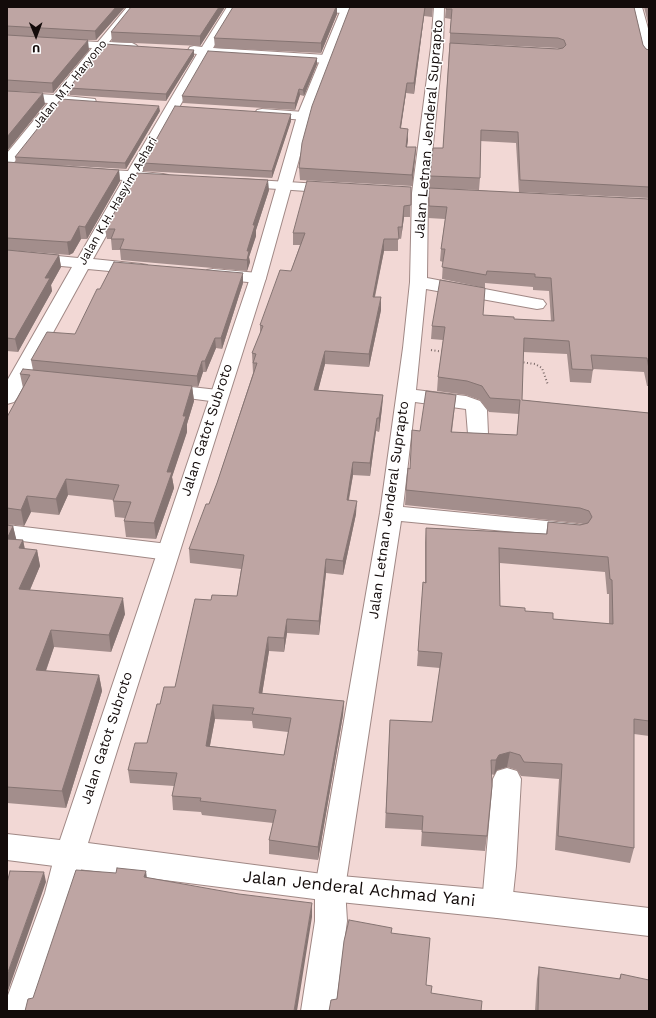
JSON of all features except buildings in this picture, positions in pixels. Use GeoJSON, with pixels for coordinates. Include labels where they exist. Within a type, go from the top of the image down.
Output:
{"type":"FeatureCollection","features":[{"type":"Feature","properties":{"kind":"street","name":"Jalan M.T. Haryono"},"geometry":{"type":"LineString","coordinates":[[7,162],[133,7]]}},
{"type":"Feature","properties":{"kind":"street","name":"Jalan K.H. Hasyim Ashari"},"geometry":{"type":"LineString","coordinates":[[7,398],[21,376],[82,263],[133,176],[164,107],[206,51],[232,7]]}},
{"type":"Feature","properties":{"kind":"street"},"geometry":{"type":"LineString","coordinates":[[265,7],[346,9]]}},
{"type":"Feature","properties":{"kind":"street","name":"Jalan Letnan Jenderal Suprapto"},"geometry":{"type":"LineString","coordinates":[[318,1011],[331,921],[330,888],[391,513],[412,348],[418,282],[420,193],[444,48],[439,7]]}},
{"type":"Feature","properties":{"kind":"street","name":"Jalan Gatot Subroto"},"geometry":{"type":"LineString","coordinates":[[19,1011],[60,893],[70,854],[218,396],[258,278],[304,116],[346,9]]}},
{"type":"Feature","properties":{"kind":"street"},"geometry":{"type":"LineString","coordinates":[[641,9],[649,55]]}},
{"type":"Feature","properties":{"kind":"street"},"geometry":{"type":"LineString","coordinates":[[7,40],[146,48]]}},
{"type":"Feature","properties":{"kind":"street"},"geometry":{"type":"LineString","coordinates":[[184,50],[326,59]]}},
{"type":"Feature","properties":{"kind":"street"},"geometry":{"type":"LineString","coordinates":[[7,96],[104,102]]}},
{"type":"Feature","properties":{"kind":"street"},"geometry":{"type":"LineString","coordinates":[[164,107],[187,108]]}},
{"type":"Feature","properties":{"kind":"street"},"geometry":{"type":"LineString","coordinates":[[250,112],[304,116]]}},
{"type":"Feature","properties":{"kind":"street"},"geometry":{"type":"LineString","coordinates":[[7,168],[23,169]]}},
{"type":"Feature","properties":{"kind":"street"},"geometry":{"type":"LineString","coordinates":[[78,172],[178,179]]}},
{"type":"Feature","properties":{"kind":"street"},"geometry":{"type":"LineString","coordinates":[[224,182],[348,189]]}},
{"type":"Feature","properties":{"kind":"street"},"geometry":{"type":"LineString","coordinates":[[7,256],[155,270]]}},
{"type":"Feature","properties":{"kind":"street"},"geometry":{"type":"LineString","coordinates":[[194,273],[258,278]]}},
{"type":"Feature","properties":{"kind":"street"},"geometry":{"type":"LineString","coordinates":[[418,282],[537,304]]}},
{"type":"Feature","properties":{"kind":"street"},"geometry":{"type":"LineString","coordinates":[[147,389],[218,396]]}},
{"type":"Feature","properties":{"kind":"street"},"geometry":{"type":"LineString","coordinates":[[406,395],[466,402],[473,405],[477,410],[478,434]]}},
{"type":"Feature","properties":{"kind":"street"},"geometry":{"type":"LineString","coordinates":[[391,513],[577,530]]}},
{"type":"Feature","properties":{"kind":"street"},"geometry":{"type":"LineString","coordinates":[[7,532],[168,552]]}},
{"type":"Feature","properties":{"kind":"street"},"geometry":{"type":"LineString","coordinates":[[497,904],[507,779]]}},
{"type":"Feature","properties":{"kind":"street","name":"Jalan Jenderal Achmad Yani"},"geometry":{"type":"LineString","coordinates":[[7,847],[330,888],[497,904],[649,922]]}},
{"type":"Feature","properties":{"kind":"path"},"geometry":{"type":"LineString","coordinates":[[412,348],[451,353]]}},
{"type":"Feature","properties":{"kind":"path"},"geometry":{"type":"LineString","coordinates":[[519,362],[534,364],[542,368],[548,385]]}}]}
